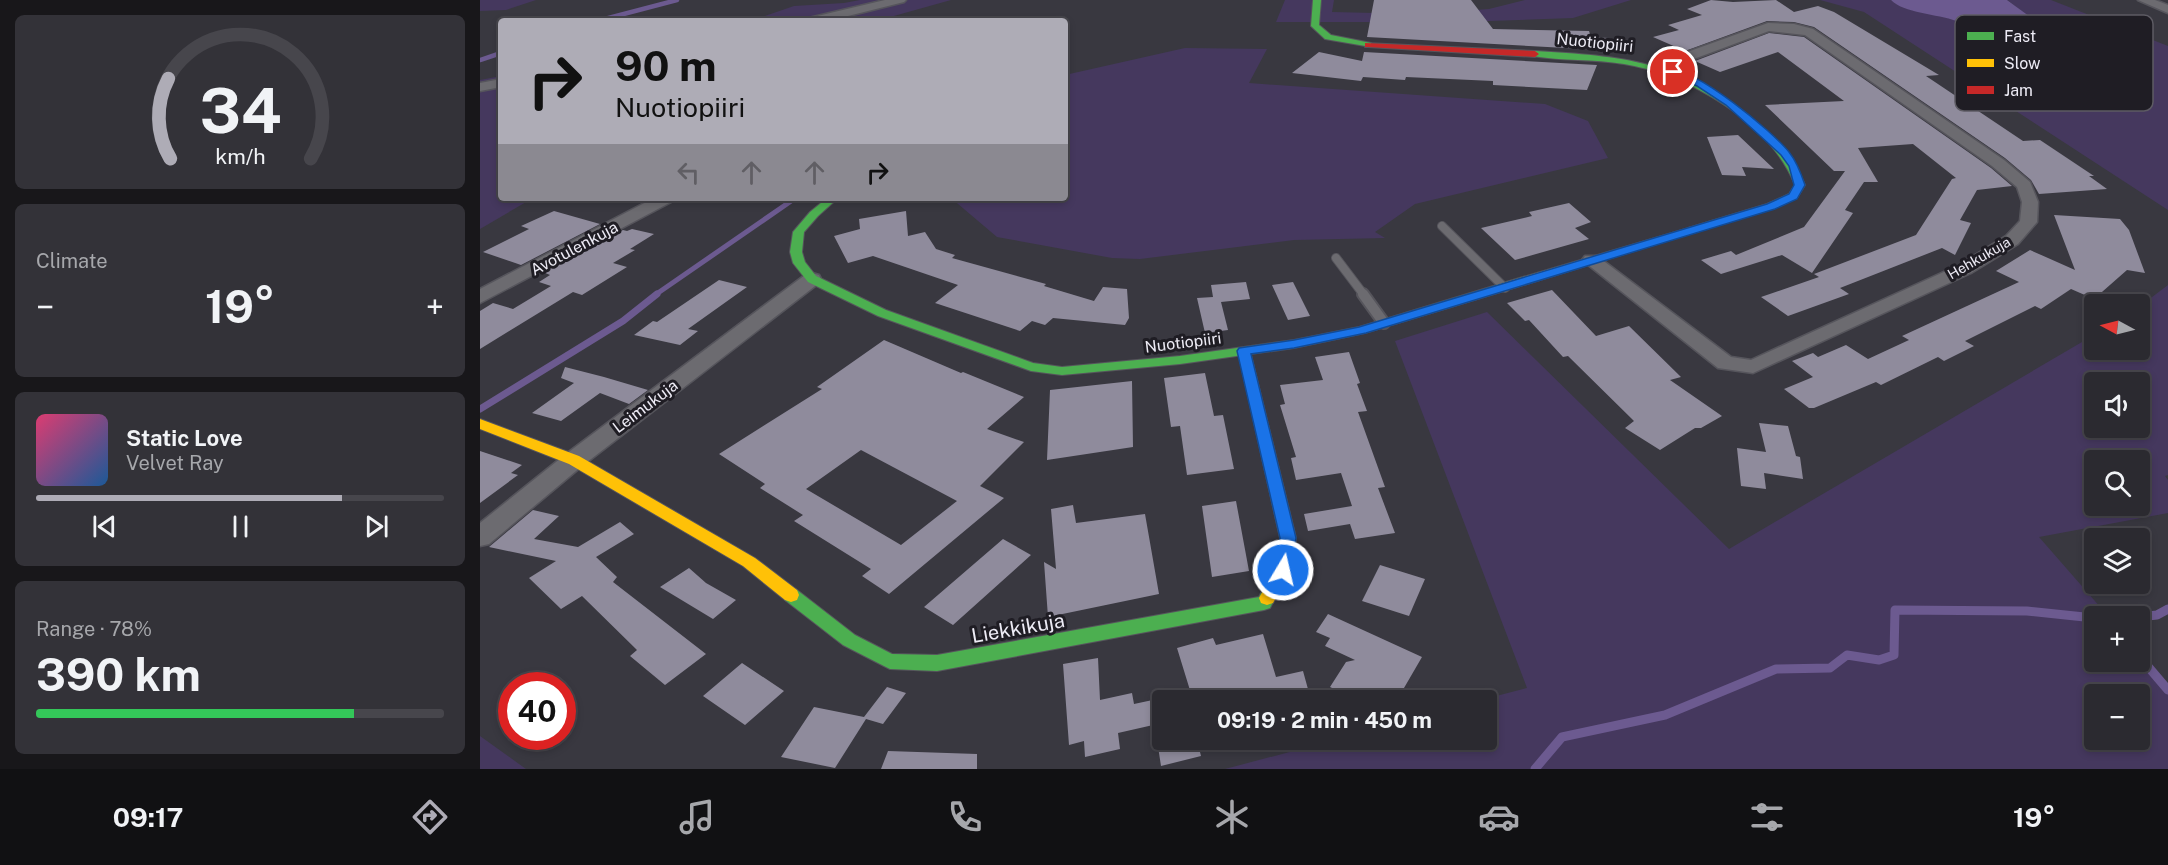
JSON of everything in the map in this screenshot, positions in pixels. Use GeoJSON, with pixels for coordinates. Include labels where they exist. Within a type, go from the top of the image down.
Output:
{"type":"FeatureCollection","features":[{"type":"Feature","properties":{"kind":"street"},"geometry":{"type":"LineString","coordinates":[[825,18],[900,0]]}},
{"type":"Feature","properties":{"kind":"street","name":"Nuotiopiiri"},"geometry":{"type":"LineString","coordinates":[[812,279],[882,313],[1031,367],[1062,371],[1180,360],[1294,344],[1384,323],[1771,206],[1793,196],[1800,185],[1794,166],[1785,153],[1730,103],[1701,85],[1659,67],[1598,57],[1355,44],[1328,37],[1315,26],[1317,0]]}},
{"type":"Feature","properties":{"kind":"street"},"geometry":{"type":"LineString","coordinates":[[2144,0],[2168,9]]}},
{"type":"Feature","properties":{"kind":"street","name":"Hehkukuja"},"geometry":{"type":"LineString","coordinates":[[1591,260],[1725,363],[1753,367],[1965,269],[2012,240],[2028,222],[2030,202],[2024,185],[1998,163],[1809,32],[1779,26],[1758,30],[1659,67]]}},
{"type":"Feature","properties":{"kind":"street"},"geometry":{"type":"LineString","coordinates":[[480,87],[498,84]]}},
{"type":"Feature","properties":{"kind":"street","name":"Avotulenkuja"},"geometry":{"type":"LineString","coordinates":[[480,297],[662,201]]}},
{"type":"Feature","properties":{"kind":"street"},"geometry":{"type":"LineString","coordinates":[[812,279],[799,263],[796,252],[799,232],[814,213],[829,201]]}},
{"type":"Feature","properties":{"kind":"street","name":"Leimukuja"},"geometry":{"type":"LineString","coordinates":[[480,537],[574,460],[812,279]]}},
{"type":"Feature","properties":{"kind":"street","name":"Liekkikuja"},"geometry":{"type":"LineString","coordinates":[[574,460],[749,562],[849,640],[890,661],[937,663],[1264,603],[1283,570],[1288,538],[1244,351]]}},
{"type":"Feature","properties":{"kind":"street"},"geometry":{"type":"LineString","coordinates":[[480,424],[574,460]]}},
{"type":"Feature","properties":{"kind":"lane"},"geometry":{"type":"LineString","coordinates":[[1442,226],[1505,288]]}},
{"type":"Feature","properties":{"kind":"lane"},"geometry":{"type":"LineString","coordinates":[[1336,258],[1384,323]]}},
{"type":"Feature","properties":{"kind":"shaded area"},"geometry":{"type":"Polygon","coordinates":[[[480,0],[536,0],[506,10],[480,11],[480,0]]]}},
{"type":"Feature","properties":{"kind":"shaded area"},"geometry":{"type":"Polygon","coordinates":[[[860,0],[951,0],[887,18],[759,18],[794,6],[860,0]]]}},
{"type":"Feature","properties":{"kind":"shaded area"},"geometry":{"type":"Polygon","coordinates":[[[1285,0],[1334,0],[1332,12],[1417,14],[1489,9],[1525,0],[1631,0],[1573,18],[1460,22],[1276,22],[1285,0]]]}},
{"type":"Feature","properties":{"kind":"shaded area"},"geometry":{"type":"Polygon","coordinates":[[[1820,0],[1891,0],[1911,10],[1937,14],[1955,21],[1955,71],[1864,12],[1820,0]]]}},
{"type":"Feature","properties":{"kind":"shaded area"},"geometry":{"type":"Polygon","coordinates":[[[1891,0],[2007,0],[2028,15],[1955,15],[1955,21],[1912,11],[1891,0]]]}},
{"type":"Feature","properties":{"kind":"shaded area"},"geometry":{"type":"Polygon","coordinates":[[[2007,0],[2051,0],[2089,15],[2026,15],[2007,0]]]}},
{"type":"Feature","properties":{"kind":"shaded area"},"geometry":{"type":"Polygon","coordinates":[[[2153,40],[2168,46],[2168,210],[2016,111],[2153,111],[2153,40]]]}},
{"type":"Feature","properties":{"kind":"shaded area"},"geometry":{"type":"Polygon","coordinates":[[[1185,48],[1267,49],[1249,83],[1545,104],[1588,121],[1608,158],[1415,204],[1375,232],[1385,238],[1294,240],[1140,259],[1112,258],[997,237],[955,201],[1068,201],[1068,74],[1185,48]]]}},
{"type":"Feature","properties":{"kind":"shaded area"},"geometry":{"type":"Polygon","coordinates":[[[498,77],[498,201],[528,201],[480,229],[480,80],[498,77]]]}},
{"type":"Feature","properties":{"kind":"shaded area"},"geometry":{"type":"Polygon","coordinates":[[[2168,285],[2168,475],[2165,476],[2168,480],[2168,513],[2039,537],[2084,589],[2084,594],[2089,594],[2099,606],[2084,606],[2084,672],[2150,672],[2150,665],[2168,686],[2168,769],[1225,769],[1297,750],[1497,750],[1497,696],[1527,688],[1395,341],[1487,312],[1729,549],[2084,341],[2084,360],[2150,360],[2150,299],[2168,285]]]}},
{"type":"Feature","properties":{"kind":"shaded area"},"geometry":{"type":"Polygon","coordinates":[[[480,736],[526,769],[480,769],[480,736]]]}},
{"type":"Feature","properties":{"kind":"building"},"geometry":{"type":"Polygon","coordinates":[[[1374,0],[1471,0],[1493,29],[1589,31],[1591,37],[1608,38],[1603,50],[1367,37],[1374,0]]]}},
{"type":"Feature","properties":{"kind":"building"},"geometry":{"type":"Polygon","coordinates":[[[1711,0],[1733,2],[1776,0],[1794,12],[1818,6],[1834,12],[1939,75],[1926,76],[1955,95],[1955,111],[1978,111],[2023,141],[2040,140],[2094,176],[2089,176],[2107,189],[2039,194],[2031,180],[2005,158],[1814,27],[1794,22],[1767,21],[1685,51],[1653,37],[1679,30],[1668,25],[1702,15],[1687,9],[1711,0]]]}},
{"type":"Feature","properties":{"kind":"building"},"geometry":{"type":"Polygon","coordinates":[[[1769,33],[1804,37],[1991,168],[2012,186],[1977,190],[1960,220],[1971,223],[1955,255],[1942,248],[1840,288],[1849,294],[1788,316],[1761,297],[1819,277],[1814,274],[1916,235],[1952,179],[1956,178],[1913,144],[1858,148],[1878,182],[1864,182],[1845,210],[1853,213],[1812,273],[1782,255],[1721,274],[1701,260],[1731,251],[1736,255],[1804,227],[1845,171],[1834,171],[1765,105],[1844,101],[1778,52],[1720,72],[1695,61],[1769,33]]]}},
{"type":"Feature","properties":{"kind":"building"},"geometry":{"type":"Polygon","coordinates":[[[1319,52],[1362,61],[1364,52],[1597,65],[1587,90],[1493,85],[1493,81],[1406,77],[1405,80],[1363,77],[1361,81],[1292,73],[1319,52]]]}},
{"type":"Feature","properties":{"kind":"building"},"geometry":{"type":"Polygon","coordinates":[[[1738,135],[1774,169],[1742,167],[1746,176],[1722,175],[1707,137],[1738,135]]]}},
{"type":"Feature","properties":{"kind":"building"},"geometry":{"type":"Polygon","coordinates":[[[1569,203],[1591,222],[1575,228],[1589,239],[1515,260],[1481,228],[1532,216],[1529,212],[1569,203]]]}},
{"type":"Feature","properties":{"kind":"building"},"geometry":{"type":"Polygon","coordinates":[[[554,211],[600,224],[521,265],[483,252],[529,229],[521,226],[554,211]]]}},
{"type":"Feature","properties":{"kind":"building"},"geometry":{"type":"Polygon","coordinates":[[[906,211],[908,236],[925,232],[936,249],[955,255],[952,258],[1046,284],[1044,286],[1094,301],[1103,287],[1127,289],[1129,318],[1125,325],[1053,318],[1045,325],[1032,321],[1020,331],[935,303],[958,285],[873,256],[848,263],[834,236],[860,229],[859,219],[906,211]]]}},
{"type":"Feature","properties":{"kind":"building"},"geometry":{"type":"Polygon","coordinates":[[[2054,215],[2120,219],[2129,230],[2145,273],[2127,270],[2100,294],[2084,295],[2071,289],[2041,309],[2035,306],[1965,341],[1974,346],[1944,361],[1938,357],[1881,385],[1876,382],[1814,408],[1809,408],[1784,389],[1813,377],[1792,361],[1813,353],[1818,357],[1846,345],[1868,359],[1909,340],[1902,336],[2019,282],[1996,271],[2030,250],[2075,270],[2054,215]]]}},
{"type":"Feature","properties":{"kind":"building"},"geometry":{"type":"Polygon","coordinates":[[[632,229],[654,234],[630,249],[635,250],[613,263],[627,267],[582,295],[573,292],[480,349],[480,311],[493,303],[513,309],[551,286],[539,282],[550,275],[543,272],[623,230],[632,229]]]}},
{"type":"Feature","properties":{"kind":"building"},"geometry":{"type":"Polygon","coordinates":[[[719,280],[747,287],[688,329],[698,331],[680,345],[634,335],[653,321],[657,322],[719,280]]]}},
{"type":"Feature","properties":{"kind":"building"},"geometry":{"type":"Polygon","coordinates":[[[1246,282],[1250,299],[1221,302],[1228,330],[1205,333],[1197,298],[1213,297],[1211,285],[1246,282]]]}},
{"type":"Feature","properties":{"kind":"building"},"geometry":{"type":"Polygon","coordinates":[[[1293,282],[1310,316],[1288,320],[1272,285],[1293,282]]]}},
{"type":"Feature","properties":{"kind":"building"},"geometry":{"type":"Polygon","coordinates":[[[1552,290],[1596,336],[1629,326],[1681,377],[1670,380],[1722,416],[1701,428],[1695,428],[1660,450],[1625,428],[1634,421],[1568,356],[1563,357],[1529,320],[1525,321],[1507,303],[1552,290]]]}},
{"type":"Feature","properties":{"kind":"building"},"geometry":{"type":"Polygon","coordinates":[[[884,340],[1024,397],[987,429],[1024,442],[980,486],[1004,498],[889,594],[862,576],[871,569],[794,521],[803,515],[760,488],[765,484],[719,454],[822,389],[817,387],[884,340]],[[861,450],[806,489],[901,545],[957,501],[861,450]]]}},
{"type":"Feature","properties":{"kind":"building"},"geometry":{"type":"Polygon","coordinates":[[[1349,352],[1367,411],[1358,412],[1385,487],[1378,488],[1395,533],[1355,539],[1350,524],[1308,531],[1304,514],[1352,506],[1341,473],[1296,480],[1291,458],[1296,457],[1280,405],[1285,404],[1280,385],[1323,380],[1315,357],[1349,352]]]}},
{"type":"Feature","properties":{"kind":"building"},"geometry":{"type":"Polygon","coordinates":[[[565,367],[648,390],[629,404],[600,393],[561,421],[532,413],[574,383],[561,378],[565,367]]]}},
{"type":"Feature","properties":{"kind":"building"},"geometry":{"type":"Polygon","coordinates":[[[1205,373],[1214,416],[1223,415],[1234,469],[1187,475],[1180,426],[1171,427],[1164,378],[1205,373]]]}},
{"type":"Feature","properties":{"kind":"building"},"geometry":{"type":"Polygon","coordinates":[[[1132,381],[1133,447],[1047,460],[1050,390],[1132,381]]]}},
{"type":"Feature","properties":{"kind":"building"},"geometry":{"type":"Polygon","coordinates":[[[1759,423],[1788,426],[1796,456],[1800,457],[1803,479],[1764,473],[1766,489],[1741,486],[1737,448],[1766,452],[1759,423]]]}},
{"type":"Feature","properties":{"kind":"building"},"geometry":{"type":"Polygon","coordinates":[[[480,451],[522,465],[511,473],[518,475],[480,503],[480,451]]]}},
{"type":"Feature","properties":{"kind":"building"},"geometry":{"type":"Polygon","coordinates":[[[1236,501],[1249,571],[1212,577],[1202,506],[1236,501]]]}},
{"type":"Feature","properties":{"kind":"building"},"geometry":{"type":"Polygon","coordinates":[[[1073,505],[1076,523],[1145,514],[1159,594],[1048,617],[1044,562],[1056,569],[1051,509],[1073,505]]]}},
{"type":"Feature","properties":{"kind":"building"},"geometry":{"type":"Polygon","coordinates":[[[533,510],[559,516],[534,539],[578,547],[620,522],[634,534],[596,557],[617,577],[613,582],[706,654],[665,685],[630,656],[637,650],[582,596],[561,609],[529,578],[556,561],[489,547],[533,510]]]}},
{"type":"Feature","properties":{"kind":"building"},"geometry":{"type":"Polygon","coordinates":[[[1003,539],[1031,555],[953,625],[924,607],[1003,539]]]}},
{"type":"Feature","properties":{"kind":"building"},"geometry":{"type":"Polygon","coordinates":[[[1380,565],[1425,579],[1409,616],[1362,601],[1380,565]]]}},
{"type":"Feature","properties":{"kind":"building"},"geometry":{"type":"Polygon","coordinates":[[[689,568],[706,583],[736,600],[713,619],[660,587],[689,568]]]}},
{"type":"Feature","properties":{"kind":"building"},"geometry":{"type":"Polygon","coordinates":[[[1328,614],[1422,657],[1403,690],[1336,690],[1330,687],[1346,662],[1355,660],[1325,646],[1330,638],[1316,632],[1328,614]]]}},
{"type":"Feature","properties":{"kind":"building"},"geometry":{"type":"Polygon","coordinates":[[[1263,634],[1276,677],[1303,671],[1308,690],[1190,690],[1177,648],[1213,638],[1216,645],[1263,634]]]}},
{"type":"Feature","properties":{"kind":"building"},"geometry":{"type":"Polygon","coordinates":[[[1098,658],[1100,700],[1132,693],[1134,704],[1152,700],[1152,725],[1118,733],[1120,749],[1085,757],[1084,741],[1069,745],[1063,664],[1098,658]]]}},
{"type":"Feature","properties":{"kind":"building"},"geometry":{"type":"Polygon","coordinates":[[[742,663],[784,691],[745,725],[703,696],[742,663]]]}},
{"type":"Feature","properties":{"kind":"building"},"geometry":{"type":"Polygon","coordinates":[[[887,687],[906,693],[883,724],[866,719],[835,768],[781,757],[814,707],[864,717],[887,687]]]}},
{"type":"Feature","properties":{"kind":"building"},"geometry":{"type":"Polygon","coordinates":[[[1159,750],[1200,750],[1201,756],[1161,766],[1159,750]]]}},
{"type":"Feature","properties":{"kind":"building"},"geometry":{"type":"Polygon","coordinates":[[[888,751],[977,754],[977,769],[881,769],[888,751]]]}},
{"type":"Feature","properties":{"kind":"waterway"},"geometry":{"type":"LineString","coordinates":[[608,18],[677,0]]}},
{"type":"Feature","properties":{"kind":"waterway"},"geometry":{"type":"LineString","coordinates":[[480,60],[498,54]]}},
{"type":"Feature","properties":{"kind":"waterway"},"geometry":{"type":"LineString","coordinates":[[655,295],[791,201]]}},
{"type":"Feature","properties":{"kind":"waterway"},"geometry":{"type":"LineString","coordinates":[[480,409],[623,321],[657,294]]}},
{"type":"Feature","properties":{"kind":"waterway"},"geometry":{"type":"LineString","coordinates":[[2150,616],[2168,609]]}},
{"type":"Feature","properties":{"kind":"waterway"},"geometry":{"type":"LineString","coordinates":[[1535,769],[1562,737],[1665,715],[1776,669],[1830,668],[1847,655],[1879,660],[1894,655],[1895,610],[2027,611],[2084,617]]}},
{"type":"Feature","properties":{"kind":"waterway"},"geometry":{"type":"LineString","coordinates":[[2150,669],[2168,690]]}},
{"type":"Feature","properties":{"kind":"traffic: fast"},"geometry":{"type":"LineString","coordinates":[[1317,0],[1315,26],[1328,37],[1368,45]]}},
{"type":"Feature","properties":{"kind":"traffic: fast"},"geometry":{"type":"LineString","coordinates":[[1535,54],[1625,61],[1677,75],[1727,103],[1774,144],[1792,167],[1800,185],[1793,196],[1771,206],[1692,230]]}},
{"type":"Feature","properties":{"kind":"traffic: fast"},"geometry":{"type":"LineString","coordinates":[[829,201],[814,214],[799,232],[796,252],[799,263],[812,279],[882,313],[1031,367],[1062,371],[1180,360],[1294,344],[1361,330],[1500,288]]}},
{"type":"Feature","properties":{"kind":"traffic: fast"},"geometry":{"type":"LineString","coordinates":[[791,595],[849,640],[890,661],[937,663],[1264,603],[1267,598]]}},
{"type":"Feature","properties":{"kind":"traffic: slow"},"geometry":{"type":"LineString","coordinates":[[1500,288],[1692,230]]}},
{"type":"Feature","properties":{"kind":"traffic: slow"},"geometry":{"type":"LineString","coordinates":[[1244,351],[1288,538],[1283,570],[1267,598]]}},
{"type":"Feature","properties":{"kind":"traffic: slow"},"geometry":{"type":"LineString","coordinates":[[480,424],[574,460],[749,562],[791,595]]}},
{"type":"Feature","properties":{"kind":"traffic: jam"},"geometry":{"type":"LineString","coordinates":[[1368,45],[1535,54]]}},
{"type":"Feature","properties":{"kind":"route"},"geometry":{"type":"LineString","coordinates":[[1283,570],[1288,538],[1244,351],[1294,344],[1361,330],[1771,206],[1793,196],[1800,185],[1794,166],[1785,153],[1730,103],[1701,85],[1673,72]]}}]}
